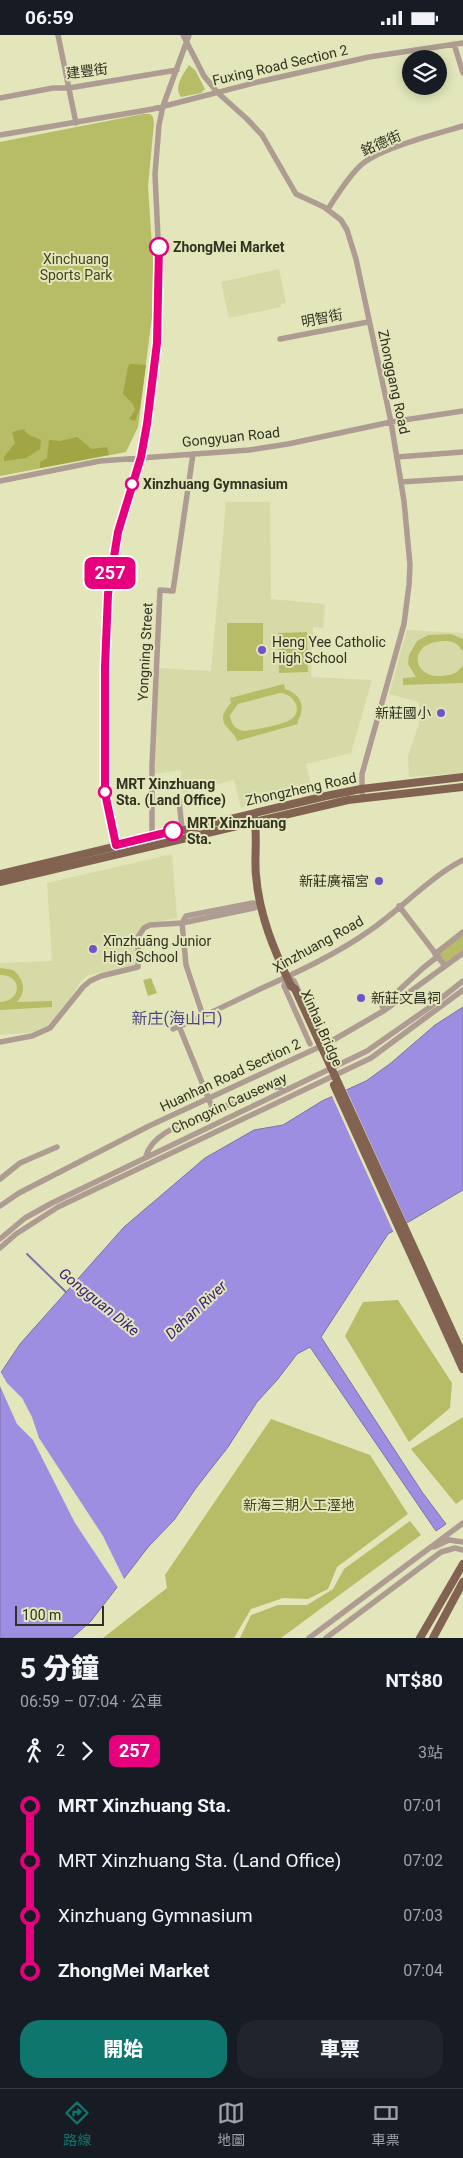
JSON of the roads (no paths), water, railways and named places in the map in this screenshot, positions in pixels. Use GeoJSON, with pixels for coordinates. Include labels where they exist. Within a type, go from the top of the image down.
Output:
{"type":"FeatureCollection","features":[{"type":"Feature","properties":{"kind":"main road","name":"Zhongzheng Road"},"geometry":{"type":"LineString","coordinates":[[0,874],[152,836],[361,789],[463,777]]}},
{"type":"Feature","properties":{"kind":"main road","name":"Zhongzheng Road"},"geometry":{"type":"LineString","coordinates":[[0,882],[363,797],[463,787]]}},
{"type":"Feature","properties":{"kind":"main road"},"geometry":{"type":"LineString","coordinates":[[252,813],[255,822],[256,875],[260,905],[266,929],[291,987]]}},
{"type":"Feature","properties":{"kind":"main road","name":"Xinhai Bridge"},"geometry":{"type":"LineString","coordinates":[[291,987],[295,989],[463,1355]]}},
{"type":"Feature","properties":{"kind":"main road","name":"Xinhai Bridge"},"geometry":{"type":"LineString","coordinates":[[291,987],[291,992],[463,1369]]}},
{"type":"Feature","properties":{"kind":"main road"},"geometry":{"type":"LineString","coordinates":[[420,1638],[463,1564]]}},
{"type":"Feature","properties":{"kind":"main road"},"geometry":{"type":"LineString","coordinates":[[432,1638],[463,1582]]}},
{"type":"Feature","properties":{"kind":"main road"},"geometry":{"type":"LineString","coordinates":[[453,1602],[463,1595]]}},
{"type":"Feature","properties":{"kind":"street"},"geometry":{"type":"LineString","coordinates":[[58,35],[76,123]]}},
{"type":"Feature","properties":{"kind":"street"},"geometry":{"type":"LineString","coordinates":[[116,845],[105,793],[107,605],[111,563],[118,532],[141,457],[157,343],[159,259],[154,174],[159,125],[163,106],[185,47],[186,36]]}},
{"type":"Feature","properties":{"kind":"street","name":"Zhonggang Road"},"geometry":{"type":"LineString","coordinates":[[186,36],[201,72],[217,92],[262,135],[296,194],[328,209],[341,220],[347,230],[356,259],[391,422],[410,553],[408,595],[404,624],[365,765],[361,789],[363,797]]}},
{"type":"Feature","properties":{"kind":"street","name":"Fuxing Road Section 2"},"geometry":{"type":"LineString","coordinates":[[0,135],[163,106],[369,57],[463,43]]}},
{"type":"Feature","properties":{"kind":"street"},"geometry":{"type":"LineString","coordinates":[[454,44],[463,73]]}},
{"type":"Feature","properties":{"kind":"street","name":"建豐街"},"geometry":{"type":"LineString","coordinates":[[0,98],[64,86],[68,88],[177,70]]}},
{"type":"Feature","properties":{"kind":"street","name":"銘德街"},"geometry":{"type":"LineString","coordinates":[[328,209],[345,183],[362,164],[394,148],[463,126]]}},
{"type":"Feature","properties":{"kind":"street","name":"明智街"},"geometry":{"type":"LineString","coordinates":[[280,339],[368,322]]}},
{"type":"Feature","properties":{"kind":"street","name":"Gongyuan Road"},"geometry":{"type":"LineString","coordinates":[[0,481],[100,461],[249,450],[288,444],[391,422],[463,411]]}},
{"type":"Feature","properties":{"kind":"street"},"geometry":{"type":"LineString","coordinates":[[397,457],[463,452]]}},
{"type":"Feature","properties":{"kind":"street","name":"Yongning Street"},"geometry":{"type":"LineString","coordinates":[[152,836],[152,765],[160,590],[173,591],[193,453]]}},
{"type":"Feature","properties":{"kind":"street"},"geometry":{"type":"LineString","coordinates":[[401,482],[463,478]]}},
{"type":"Feature","properties":{"kind":"street"},"geometry":{"type":"LineString","coordinates":[[179,799],[182,829]]}},
{"type":"Feature","properties":{"kind":"street","name":"Xinzhuang Road"},"geometry":{"type":"LineString","coordinates":[[208,1099],[176,1028],[287,977],[334,953],[372,929],[452,866],[463,860]]}},
{"type":"Feature","properties":{"kind":"street"},"geometry":{"type":"LineString","coordinates":[[0,1042],[32,1036],[50,1028],[90,981],[101,976],[138,967],[138,937],[144,928],[150,925],[182,923],[254,908],[260,905]]}},
{"type":"Feature","properties":{"kind":"street"},"geometry":{"type":"LineString","coordinates":[[399,907],[445,966]]}},
{"type":"Feature","properties":{"kind":"street"},"geometry":{"type":"LineString","coordinates":[[182,923],[186,965],[203,1016]]}},
{"type":"Feature","properties":{"kind":"street"},"geometry":{"type":"LineString","coordinates":[[385,1010],[382,1006],[463,932]]}},
{"type":"Feature","properties":{"kind":"street","name":"Huanhan Road Section 2"},"geometry":{"type":"LineString","coordinates":[[0,1206],[26,1189],[149,1126],[330,1042],[385,1010],[463,953]]}},
{"type":"Feature","properties":{"kind":"street"},"geometry":{"type":"LineString","coordinates":[[310,1044],[284,986],[287,977],[294,981],[322,1039]]}},
{"type":"Feature","properties":{"kind":"street","name":"Chongxin Causeway"},"geometry":{"type":"LineString","coordinates":[[0,1239],[38,1210],[146,1156],[367,1051],[430,1007],[463,981]]}},
{"type":"Feature","properties":{"kind":"street","name":"Chongxin Causeway"},"geometry":{"type":"LineString","coordinates":[[0,1248],[16,1234],[58,1207],[371,1058],[463,991]]}},
{"type":"Feature","properties":{"kind":"street"},"geometry":{"type":"LineString","coordinates":[[212,1107],[220,1108],[262,1088],[282,1087],[289,1089]]}},
{"type":"Feature","properties":{"kind":"street"},"geometry":{"type":"LineString","coordinates":[[208,1099],[212,1107]]}},
{"type":"Feature","properties":{"kind":"street"},"geometry":{"type":"LineString","coordinates":[[146,1156],[147,1151],[160,1136],[209,1113],[212,1107]]}},
{"type":"Feature","properties":{"kind":"street"},"geometry":{"type":"LineString","coordinates":[[0,1179],[20,1163],[57,1147]]}},
{"type":"Feature","properties":{"kind":"street"},"geometry":{"type":"LineString","coordinates":[[309,1638],[463,1523]]}},
{"type":"Feature","properties":{"kind":"street"},"geometry":{"type":"LineString","coordinates":[[432,1547],[449,1540],[463,1542]]}},
{"type":"Feature","properties":{"kind":"street"},"geometry":{"type":"LineString","coordinates":[[322,1627],[328,1637],[442,1552],[455,1548],[463,1550]]}},
{"type":"Feature","properties":{"kind":"water","name":"Dahan River"},"geometry":{"type":"Polygon","coordinates":[[[463,1007],[463,1190],[388,1234],[321,1337],[422,1492],[446,1524],[436,1531],[310,1347],[297,1354],[257,1402],[228,1447],[174,1520],[149,1546],[91,1621],[72,1638],[0,1638],[0,1374],[20,1344],[124,1227],[205,1158],[254,1130],[283,1125],[322,1101],[366,1081],[391,1063],[435,1025],[463,1007]]]}},
{"type":"Feature","properties":{"kind":"waterway","name":"Gongguan Dike"},"geometry":{"type":"LineString","coordinates":[[27,1254],[66,1292]]}},
{"type":"Feature","properties":{"kind":"place","name":"ZhongMei Market"},"geometry":{"type":"Point","coordinates":[159,247]}},
{"type":"Feature","properties":{"kind":"place","name":"Xinzhuang Gymnasium"},"geometry":{"type":"Point","coordinates":[132,484]}},
{"type":"Feature","properties":{"kind":"place","name":"Heng Yee Catholic High School"},"geometry":{"type":"Point","coordinates":[262,650]}},
{"type":"Feature","properties":{"kind":"place","name":"新莊國小"},"geometry":{"type":"Point","coordinates":[441,713]}},
{"type":"Feature","properties":{"kind":"place","name":"MRT Xinzhuang Sta. (Land Office)"},"geometry":{"type":"Point","coordinates":[105,792]}},
{"type":"Feature","properties":{"kind":"place","name":"MRT Xinzhuang Sta."},"geometry":{"type":"Point","coordinates":[173,831]}},
{"type":"Feature","properties":{"kind":"place","name":"新莊廣福宮"},"geometry":{"type":"Point","coordinates":[379,881]}},
{"type":"Feature","properties":{"kind":"place","name":"Xīnzhuāng Junior High School"},"geometry":{"type":"Point","coordinates":[93,949]}},
{"type":"Feature","properties":{"kind":"place","name":"新莊文昌祠"},"geometry":{"type":"Point","coordinates":[361,998]}},
{"type":"Feature","properties":{"kind":"district","name":"新庄(海山口)"},"geometry":{"type":"Point","coordinates":[177,1018]}},
{"type":"Feature","properties":{"kind":"park label","name":"Xinchuang Sports Park"},"geometry":{"type":"Point","coordinates":[76,267]}},
{"type":"Feature","properties":{"kind":"park label","name":"新海三期人工溼地"},"geometry":{"type":"Point","coordinates":[299,1505]}}]}
